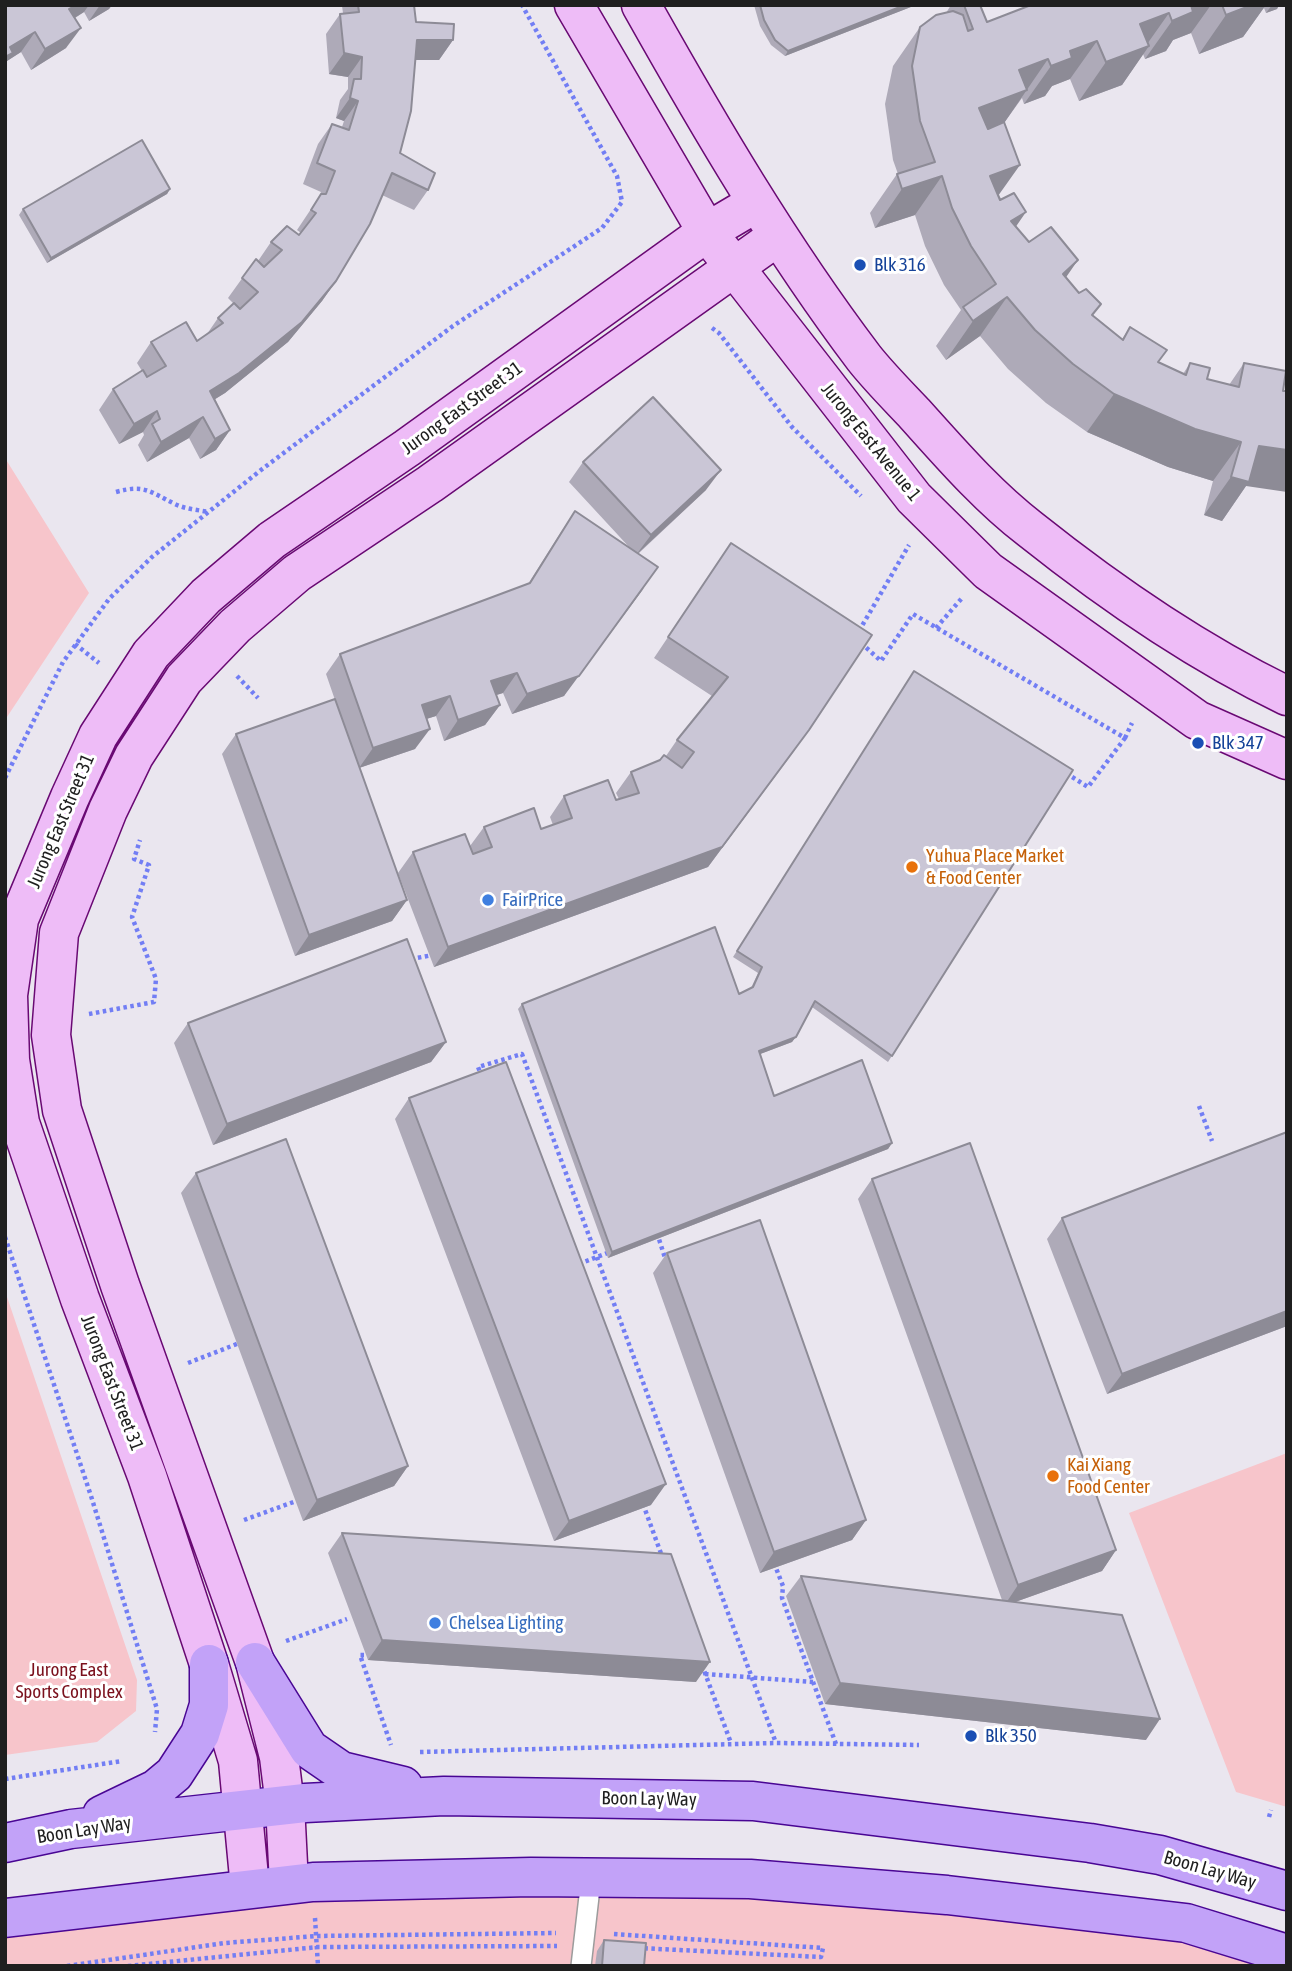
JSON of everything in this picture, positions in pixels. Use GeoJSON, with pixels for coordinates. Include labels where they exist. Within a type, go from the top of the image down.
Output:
{"type":"FeatureCollection","features":[{"type":"Feature","properties":{"kind":"main road"},"geometry":{"type":"LineString","coordinates":[[273,1658],[309,1749],[341,1771],[444,1796]]}},
{"type":"Feature","properties":{"kind":"main road"},"geometry":{"type":"LineString","coordinates":[[71,1829],[156,1789],[174,1774],[200,1734],[209,1705],[209,1664]]}},
{"type":"Feature","properties":{"kind":"main road","name":"Boon Lay Way"},"geometry":{"type":"LineString","coordinates":[[5,1843],[71,1829],[243,1809],[444,1796],[753,1801],[1090,1843],[1160,1855],[1287,1891]]}},
{"type":"Feature","properties":{"kind":"main road"},"geometry":{"type":"LineString","coordinates":[[5,1918],[289,1885],[531,1877],[750,1880],[947,1895],[1186,1923],[1287,1954]]}},
{"type":"Feature","properties":{"kind":"street","name":"Jurong East Avenue 1"},"geometry":{"type":"LineString","coordinates":[[574,5],[707,232],[914,498],[988,571],[1197,720],[1287,760]]}},
{"type":"Feature","properties":{"kind":"street"},"geometry":{"type":"LineString","coordinates":[[640,5],[778,236],[866,360],[956,460],[1028,528],[1134,605],[1245,675],[1287,696]]}},
{"type":"Feature","properties":{"kind":"street","name":"Jurong East Street 31"},"geometry":{"type":"LineString","coordinates":[[250,1888],[238,1761],[209,1664],[147,1476],[80,1299],[20,1123],[10,1060],[8,995],[19,919],[69,797],[98,736],[151,654],[206,596],[272,540],[407,448],[707,232],[756,203]]}},
{"type":"Feature","properties":{"kind":"street","name":"Jurong East Street 31"},"geometry":{"type":"LineString","coordinates":[[289,1885],[273,1658],[120,1285],[62,1110],[51,1035],[59,933],[108,810],[134,756],[184,679],[235,626],[297,573],[430,484],[778,236]]}},
{"type":"Feature","properties":{"kind":"lane"},"geometry":{"type":"LineString","coordinates":[[581,1966],[591,1879]]}},
{"type":"Feature","properties":{"kind":"path"},"geometry":{"type":"LineString","coordinates":[[5,778],[63,662],[109,599],[152,557],[261,470],[453,326],[602,228],[622,202],[617,176],[522,5]]}},
{"type":"Feature","properties":{"kind":"path"},"geometry":{"type":"LineString","coordinates":[[710,326],[719,333],[792,427]]}},
{"type":"Feature","properties":{"kind":"path"},"geometry":{"type":"LineString","coordinates":[[116,492],[130,488],[147,489],[178,506],[209,512]]}},
{"type":"Feature","properties":{"kind":"path"},"geometry":{"type":"LineString","coordinates":[[909,544],[856,638],[881,660],[913,614],[1125,738]]}},
{"type":"Feature","properties":{"kind":"path"},"geometry":{"type":"LineString","coordinates":[[936,628],[962,598]]}},
{"type":"Feature","properties":{"kind":"path"},"geometry":{"type":"LineString","coordinates":[[229,682],[242,668]]}},
{"type":"Feature","properties":{"kind":"path"},"geometry":{"type":"LineString","coordinates":[[240,679],[258,698]]}},
{"type":"Feature","properties":{"kind":"path"},"geometry":{"type":"LineString","coordinates":[[1069,775],[1088,788],[1125,738],[1132,723]]}},
{"type":"Feature","properties":{"kind":"path"},"geometry":{"type":"LineString","coordinates":[[89,1014],[154,1002],[156,979],[132,917],[149,865],[134,859],[142,834]]}},
{"type":"Feature","properties":{"kind":"path"},"geometry":{"type":"LineString","coordinates":[[410,959],[442,951]]}},
{"type":"Feature","properties":{"kind":"path"},"geometry":{"type":"LineString","coordinates":[[89,1001],[89,1027]]}},
{"type":"Feature","properties":{"kind":"path"},"geometry":{"type":"LineString","coordinates":[[484,1085],[478,1067],[522,1054],[776,1742]]}},
{"type":"Feature","properties":{"kind":"path"},"geometry":{"type":"LineString","coordinates":[[1199,1106],[1212,1141]]}},
{"type":"Feature","properties":{"kind":"path"},"geometry":{"type":"LineString","coordinates":[[657,1233],[668,1267]]}},
{"type":"Feature","properties":{"kind":"path"},"geometry":{"type":"LineString","coordinates":[[5,1237],[91,1496],[157,1709],[153,1738]]}},
{"type":"Feature","properties":{"kind":"path"},"geometry":{"type":"LineString","coordinates":[[574,1266],[619,1248]]}},
{"type":"Feature","properties":{"kind":"path"},"geometry":{"type":"LineString","coordinates":[[191,1362],[248,1340]]}},
{"type":"Feature","properties":{"kind":"path"},"geometry":{"type":"LineString","coordinates":[[181,1354],[184,1364]]}},
{"type":"Feature","properties":{"kind":"path"},"geometry":{"type":"LineString","coordinates":[[639,1494],[667,1571]]}},
{"type":"Feature","properties":{"kind":"path"},"geometry":{"type":"LineString","coordinates":[[249,1518],[305,1498]]}},
{"type":"Feature","properties":{"kind":"path"},"geometry":{"type":"LineString","coordinates":[[771,1554],[783,1586],[782,1598],[836,1744]]}},
{"type":"Feature","properties":{"kind":"path"},"geometry":{"type":"LineString","coordinates":[[295,1637],[347,1619]]}},
{"type":"Feature","properties":{"kind":"path"},"geometry":{"type":"LineString","coordinates":[[273,1658],[281,1631]]}},
{"type":"Feature","properties":{"kind":"path"},"geometry":{"type":"LineString","coordinates":[[380,1655],[360,1655],[394,1752]]}},
{"type":"Feature","properties":{"kind":"path"},"geometry":{"type":"LineString","coordinates":[[700,1661],[731,1743]]}},
{"type":"Feature","properties":{"kind":"path"},"geometry":{"type":"LineString","coordinates":[[693,1674],[813,1682]]}},
{"type":"Feature","properties":{"kind":"path"},"geometry":{"type":"LineString","coordinates":[[407,1752],[776,1742],[919,1745]]}},
{"type":"Feature","properties":{"kind":"path"},"geometry":{"type":"LineString","coordinates":[[5,1779],[126,1759]]}},
{"type":"Feature","properties":{"kind":"path"},"geometry":{"type":"LineString","coordinates":[[1269,1818],[1271,1810]]}},
{"type":"Feature","properties":{"kind":"path"},"geometry":{"type":"LineString","coordinates":[[67,1966],[225,1943],[317,1936]]}},
{"type":"Feature","properties":{"kind":"path"},"geometry":{"type":"LineString","coordinates":[[128,1966],[318,1947],[584,1946],[821,1957],[823,1948]]}},
{"type":"Feature","properties":{"kind":"path"},"geometry":{"type":"LineString","coordinates":[[318,1947],[318,1966]]}},
{"type":"Feature","properties":{"kind":"green space"},"geometry":{"type":"Polygon","coordinates":[[[5,458],[89,593],[5,720],[5,458]]]}},
{"type":"Feature","properties":{"kind":"green space","name":"Jurong East Sports Complex"},"geometry":{"type":"Polygon","coordinates":[[[5,1291],[137,1680],[136,1711],[97,1742],[5,1755],[5,1291]]]}},
{"type":"Feature","properties":{"kind":"green space"},"geometry":{"type":"Polygon","coordinates":[[[1287,1453],[1287,1807],[1236,1792],[1129,1513],[1287,1453]]]}},
{"type":"Feature","properties":{"kind":"green space"},"geometry":{"type":"Polygon","coordinates":[[[531,1877],[1186,1923],[1287,1966],[5,1966],[5,1918],[531,1877]]]}},
{"type":"Feature","properties":{"kind":"building"},"geometry":{"type":"Polygon","coordinates":[[[5,5],[76,5],[69,9],[81,28],[45,49],[35,32],[10,47],[13,53],[5,57],[5,5]]]}},
{"type":"Feature","properties":{"kind":"building"},"geometry":{"type":"Polygon","coordinates":[[[358,5],[414,5],[416,22],[454,24],[453,40],[417,40],[411,111],[400,153],[435,173],[428,190],[392,173],[370,224],[336,281],[302,322],[239,373],[210,391],[230,430],[215,439],[203,417],[161,442],[152,424],[160,419],[157,411],[134,424],[113,389],[143,370],[147,377],[166,366],[151,342],[186,322],[197,341],[223,323],[218,318],[234,303],[240,309],[258,292],[242,278],[256,259],[264,267],[282,250],[271,242],[287,226],[299,235],[316,213],[311,210],[321,194],[326,194],[335,171],[317,163],[332,124],[349,130],[358,101],[350,98],[354,79],[361,79],[362,57],[344,53],[340,14],[359,12],[358,5]]]}},
{"type":"Feature","properties":{"kind":"building"},"geometry":{"type":"Polygon","coordinates":[[[760,5],[905,5],[788,51],[775,40],[764,20],[760,5]]]}},
{"type":"Feature","properties":{"kind":"building"},"geometry":{"type":"Polygon","coordinates":[[[964,5],[980,5],[987,22],[1031,5],[1191,5],[1193,12],[1172,21],[1169,13],[1140,24],[1149,46],[1106,62],[1097,41],[1070,51],[1072,58],[1051,66],[1048,59],[1019,70],[1027,90],[979,108],[988,129],[1004,122],[1020,165],[990,176],[1000,200],[1014,193],[1026,212],[1011,221],[1029,242],[1051,227],[1078,260],[1063,274],[1079,293],[1086,289],[1101,304],[1092,315],[1123,340],[1130,327],[1167,350],[1158,362],[1186,375],[1190,363],[1210,368],[1207,379],[1239,387],[1244,363],[1286,371],[1283,391],[1287,391],[1287,450],[1259,446],[1249,482],[1231,477],[1241,442],[1195,429],[1114,394],[1073,364],[1035,330],[1007,297],[973,321],[963,307],[996,284],[971,246],[952,208],[942,176],[902,189],[897,174],[935,162],[920,121],[912,66],[920,27],[936,15],[953,11],[963,15],[968,31],[973,29],[964,5]]]}},
{"type":"Feature","properties":{"kind":"building"},"geometry":{"type":"Polygon","coordinates":[[[1222,5],[1252,5],[1226,15],[1222,5]]]}},
{"type":"Feature","properties":{"kind":"building"},"geometry":{"type":"Polygon","coordinates":[[[142,140],[170,189],[51,258],[23,209],[142,140]]]}},
{"type":"Feature","properties":{"kind":"building"},"geometry":{"type":"Polygon","coordinates":[[[653,397],[721,470],[651,535],[583,462],[653,397]]]}},
{"type":"Feature","properties":{"kind":"building"},"geometry":{"type":"Polygon","coordinates":[[[575,511],[658,567],[579,676],[527,694],[517,673],[491,681],[500,705],[458,720],[450,696],[422,705],[430,729],[373,748],[340,654],[530,583],[575,511]]]}},
{"type":"Feature","properties":{"kind":"building"},"geometry":{"type":"Polygon","coordinates":[[[731,543],[872,635],[809,730],[722,847],[448,947],[413,852],[465,834],[473,854],[492,847],[484,827],[534,808],[541,829],[572,818],[564,796],[608,780],[616,800],[639,793],[631,772],[660,760],[664,755],[682,768],[694,752],[677,740],[728,677],[668,637],[731,543]]]}},
{"type":"Feature","properties":{"kind":"building"},"geometry":{"type":"Polygon","coordinates":[[[914,671],[1073,770],[892,1056],[815,1001],[796,1037],[759,1051],[774,1096],[862,1060],[892,1143],[612,1252],[522,1004],[715,927],[739,994],[753,987],[762,967],[737,951],[914,671]]]}},
{"type":"Feature","properties":{"kind":"building"},"geometry":{"type":"Polygon","coordinates":[[[335,699],[407,900],[309,935],[236,734],[335,699]]]}},
{"type":"Feature","properties":{"kind":"building"},"geometry":{"type":"Polygon","coordinates":[[[407,939],[446,1042],[227,1124],[188,1023],[407,939]]]}},
{"type":"Feature","properties":{"kind":"building"},"geometry":{"type":"Polygon","coordinates":[[[506,1062],[666,1484],[569,1521],[409,1098],[506,1062]]]}},
{"type":"Feature","properties":{"kind":"building"},"geometry":{"type":"Polygon","coordinates":[[[1287,1132],[1287,1311],[1122,1374],[1062,1218],[1287,1132]]]}},
{"type":"Feature","properties":{"kind":"building"},"geometry":{"type":"Polygon","coordinates":[[[286,1139],[408,1466],[317,1500],[196,1173],[286,1139]]]}},
{"type":"Feature","properties":{"kind":"building"},"geometry":{"type":"Polygon","coordinates":[[[970,1143],[1116,1550],[1018,1585],[872,1179],[970,1143]]]}},
{"type":"Feature","properties":{"kind":"building"},"geometry":{"type":"Polygon","coordinates":[[[760,1220],[866,1520],[774,1552],[667,1253],[760,1220]]]}},
{"type":"Feature","properties":{"kind":"building"},"geometry":{"type":"Polygon","coordinates":[[[342,1533],[671,1554],[710,1662],[382,1640],[342,1533]]]}},
{"type":"Feature","properties":{"kind":"building"},"geometry":{"type":"Polygon","coordinates":[[[801,1576],[1122,1615],[1160,1719],[840,1683],[801,1576]]]}},
{"type":"Feature","properties":{"kind":"building"},"geometry":{"type":"Polygon","coordinates":[[[604,1940],[646,1943],[644,1966],[602,1966],[604,1940]]]}},
{"type":"Feature","properties":{"kind":"place","name":"Blk 316"},"geometry":{"type":"Point","coordinates":[860,265]}},
{"type":"Feature","properties":{"kind":"place","name":"Blk 347"},"geometry":{"type":"Point","coordinates":[1198,743]}},
{"type":"Feature","properties":{"kind":"place","name":"Yuhua Place Market & Food Center"},"geometry":{"type":"Point","coordinates":[912,867]}},
{"type":"Feature","properties":{"kind":"place","name":"FairPrice"},"geometry":{"type":"Point","coordinates":[488,900]}},
{"type":"Feature","properties":{"kind":"place","name":"Kai Xiang Food Center"},"geometry":{"type":"Point","coordinates":[1053,1476]}},
{"type":"Feature","properties":{"kind":"place","name":"Chelsea Lighting"},"geometry":{"type":"Point","coordinates":[435,1623]}},
{"type":"Feature","properties":{"kind":"place","name":"Blk 350"},"geometry":{"type":"Point","coordinates":[971,1736]}}]}
